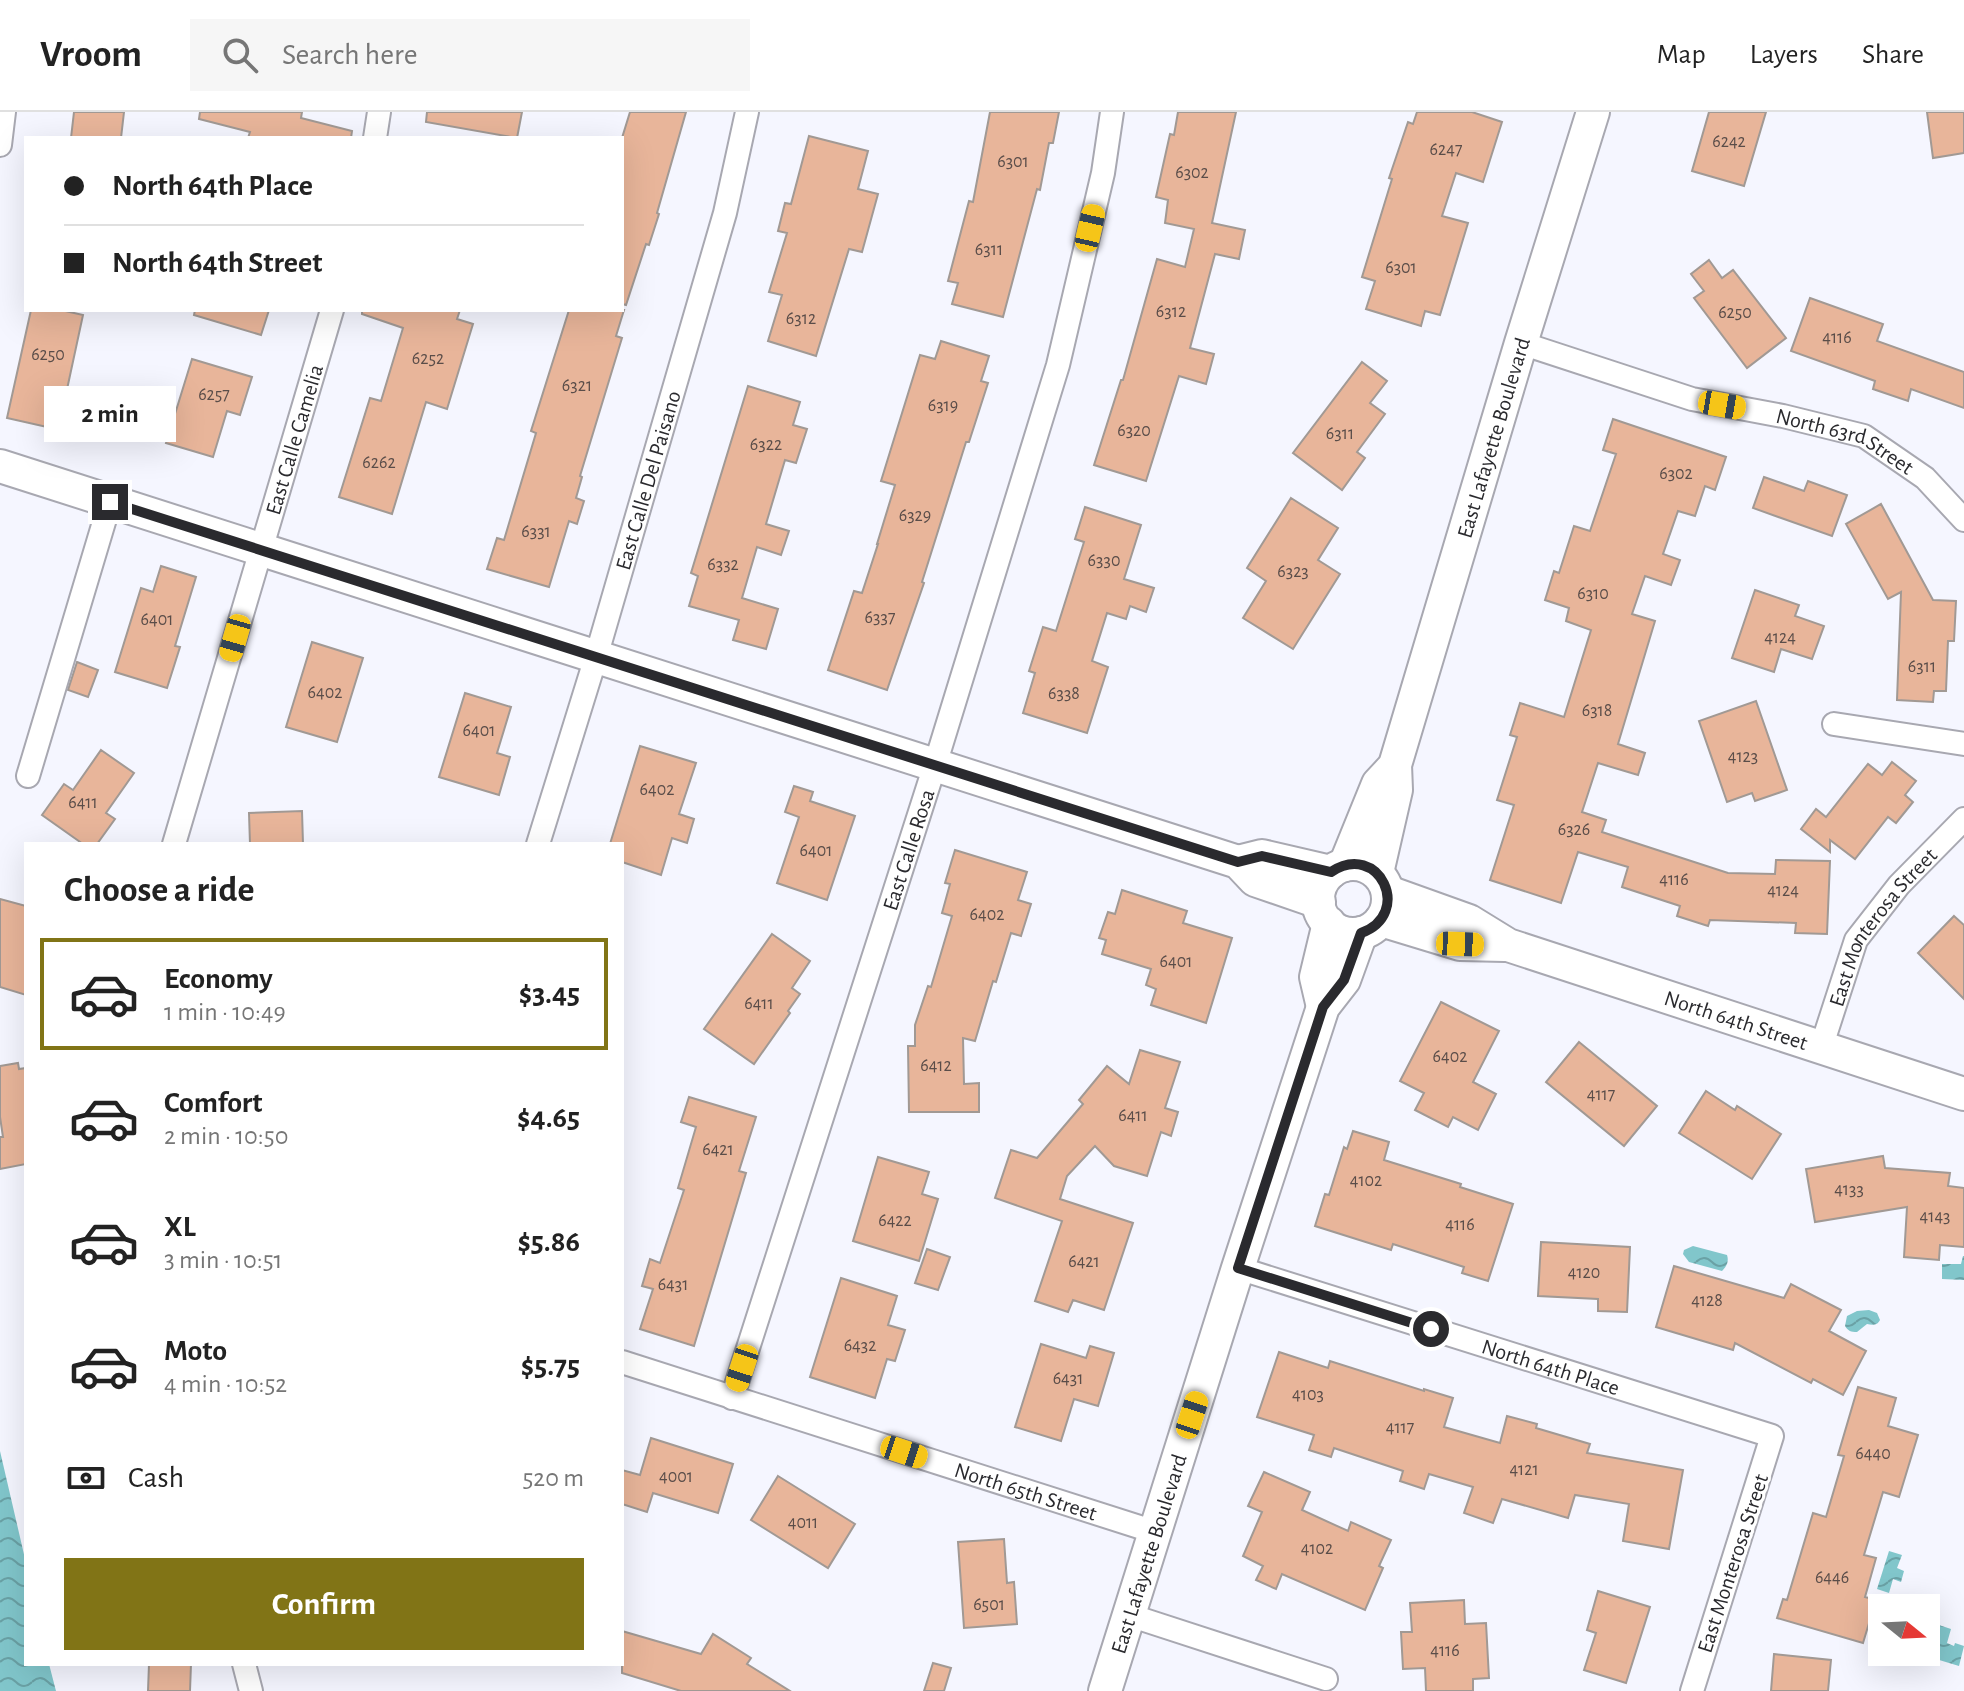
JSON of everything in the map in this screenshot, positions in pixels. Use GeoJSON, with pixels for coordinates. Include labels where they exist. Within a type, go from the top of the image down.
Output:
{"type":"FeatureCollection","features":[{"type":"Feature","properties":{"kind":"street"},"geometry":{"type":"LineString","coordinates":[[0,145],[4,112]]}},
{"type":"Feature","properties":{"kind":"street"},"geometry":{"type":"LineString","coordinates":[[375,136],[379,112]]}},
{"type":"Feature","properties":{"kind":"street","name":"East Calle Del Paisano"},"geometry":{"type":"LineString","coordinates":[[539,842],[596,657],[725,213],[747,112]]}},
{"type":"Feature","properties":{"kind":"street","name":"East Calle Rosa"},"geometry":{"type":"LineString","coordinates":[[732,1398],[935,765],[1058,365],[1103,173],[1112,112]]}},
{"type":"Feature","properties":{"kind":"street","name":"East Lafayette Boulevard"},"geometry":{"type":"LineString","coordinates":[[1105,1691],[1323,1007],[1344,980],[1377,904],[1396,790],[1395,765],[1593,112]]}},
{"type":"Feature","properties":{"kind":"street","name":"East Calle Camelia"},"geometry":{"type":"LineString","coordinates":[[175,842],[331,312]]}},
{"type":"Feature","properties":{"kind":"street","name":"North 63rd Street"},"geometry":{"type":"LineString","coordinates":[[1521,343],[1692,399],[1783,416],[1864,436],[1925,478],[1964,520]]}},
{"type":"Feature","properties":{"kind":"street"},"geometry":{"type":"LineString","coordinates":[[0,466],[1238,862],[1255,880],[1324,913],[1344,932],[1377,904],[1368,866],[1357,864],[1338,868],[1262,856],[1238,862]]}},
{"type":"Feature","properties":{"kind":"street"},"geometry":{"type":"LineString","coordinates":[[28,776],[110,502]]}},
{"type":"Feature","properties":{"kind":"street"},"geometry":{"type":"LineString","coordinates":[[1834,724],[1964,744]]}},
{"type":"Feature","properties":{"kind":"street","name":"East Lafayette Boulevard"},"geometry":{"type":"LineString","coordinates":[[1338,868],[1378,784],[1395,765]]}},
{"type":"Feature","properties":{"kind":"street","name":"East Monterosa Street"},"geometry":{"type":"LineString","coordinates":[[1821,1048],[1856,940],[1899,885],[1964,819]]}},
{"type":"Feature","properties":{"kind":"street"},"geometry":{"type":"LineString","coordinates":[[1324,913],[1321,886],[1338,868]]}},
{"type":"Feature","properties":{"kind":"street","name":"North 64th Street"},"geometry":{"type":"LineString","coordinates":[[1377,904],[1469,921],[1508,945],[1964,1094]]}},
{"type":"Feature","properties":{"kind":"street","name":"East Lafayette Boulevard"},"geometry":{"type":"LineString","coordinates":[[1323,1007],[1316,977],[1324,913]]}},
{"type":"Feature","properties":{"kind":"street","name":"North 64th Place"},"geometry":{"type":"LineString","coordinates":[[1238,1268],[1772,1436]]}},
{"type":"Feature","properties":{"kind":"street","name":"North 65th Street"},"geometry":{"type":"LineString","coordinates":[[624,1363],[1155,1532]]}},
{"type":"Feature","properties":{"kind":"street","name":"East Monterosa Street"},"geometry":{"type":"LineString","coordinates":[[1692,1691],[1772,1436]]}},
{"type":"Feature","properties":{"kind":"street"},"geometry":{"type":"LineString","coordinates":[[1129,1615],[1326,1679]]}},
{"type":"Feature","properties":{"kind":"street"},"geometry":{"type":"LineString","coordinates":[[245,1666],[251,1691]]}},
{"type":"Feature","properties":{"kind":"water"},"geometry":{"type":"Polygon","coordinates":[[[1693,1246],[1727,1255],[1728,1261],[1722,1271],[1689,1262],[1683,1254],[1684,1250],[1693,1246]]]}},
{"type":"Feature","properties":{"kind":"water"},"geometry":{"type":"Polygon","coordinates":[[[1963,1256],[1964,1280],[1942,1279],[1942,1264],[1961,1264],[1963,1256]]]}},
{"type":"Feature","properties":{"kind":"water"},"geometry":{"type":"Polygon","coordinates":[[[1869,1310],[1877,1313],[1880,1320],[1877,1323],[1867,1324],[1857,1332],[1846,1328],[1847,1316],[1869,1310]]]}},
{"type":"Feature","properties":{"kind":"water"},"geometry":{"type":"Polygon","coordinates":[[[0,1451],[24,1554],[24,1666],[50,1666],[56,1691],[0,1691],[0,1451]]]}},
{"type":"Feature","properties":{"kind":"water"},"geometry":{"type":"Polygon","coordinates":[[[1889,1551],[1902,1555],[1897,1568],[1904,1571],[1901,1582],[1893,1579],[1889,1593],[1877,1589],[1889,1551]]]}},
{"type":"Feature","properties":{"kind":"water"},"geometry":{"type":"Polygon","coordinates":[[[1940,1625],[1951,1629],[1947,1643],[1964,1646],[1959,1666],[1940,1660],[1940,1625]]]}},
{"type":"Feature","properties":{"kind":"building"},"geometry":{"type":"Polygon","coordinates":[[[74,112],[124,112],[121,136],[71,136],[74,112]]]}},
{"type":"Feature","properties":{"kind":"building"},"geometry":{"type":"Polygon","coordinates":[[[200,112],[302,112],[301,118],[352,131],[351,136],[249,136],[250,132],[199,119],[200,112]]]}},
{"type":"Feature","properties":{"kind":"building"},"geometry":{"type":"Polygon","coordinates":[[[427,112],[522,112],[517,136],[426,122],[427,112]]]}},
{"type":"Feature","properties":{"kind":"building"},"geometry":{"type":"Polygon","coordinates":[[[630,112],[686,112],[659,214],[626,305],[624,304],[623,136],[630,112]]]}},
{"type":"Feature","properties":{"kind":"building"},"geometry":{"type":"Polygon","coordinates":[[[990,112],[1059,112],[1003,317],[952,304],[958,283],[948,281],[969,201],[973,202],[990,112]]]}},
{"type":"Feature","properties":{"kind":"building"},"geometry":{"type":"Polygon","coordinates":[[[1178,112],[1236,112],[1212,223],[1245,230],[1239,259],[1215,254],[1190,348],[1214,354],[1206,384],[1179,376],[1146,481],[1094,465],[1123,380],[1157,259],[1185,267],[1194,229],[1165,223],[1168,200],[1156,197],[1178,112]]]}},
{"type":"Feature","properties":{"kind":"building"},"geometry":{"type":"Polygon","coordinates":[[[1417,112],[1472,112],[1502,122],[1483,182],[1456,173],[1442,216],[1468,223],[1440,315],[1425,311],[1421,326],[1366,309],[1375,281],[1362,277],[1392,179],[1389,178],[1408,122],[1413,124],[1417,112]]]}},
{"type":"Feature","properties":{"kind":"building"},"geometry":{"type":"Polygon","coordinates":[[[1709,112],[1766,112],[1744,186],[1692,171],[1709,112]]]}},
{"type":"Feature","properties":{"kind":"building"},"geometry":{"type":"Polygon","coordinates":[[[1927,112],[1964,112],[1964,153],[1933,158],[1927,112]]]}},
{"type":"Feature","properties":{"kind":"building"},"geometry":{"type":"Polygon","coordinates":[[[809,136],[868,151],[858,189],[878,194],[862,252],[849,249],[816,356],[768,341],[782,295],[769,292],[787,233],[778,231],[785,203],[791,204],[809,136]]]}},
{"type":"Feature","properties":{"kind":"building"},"geometry":{"type":"Polygon","coordinates":[[[1709,260],[1722,278],[1733,270],[1786,338],[1747,368],[1694,298],[1704,291],[1691,274],[1709,260]]]}},
{"type":"Feature","properties":{"kind":"building"},"geometry":{"type":"Polygon","coordinates":[[[1810,298],[1883,324],[1877,341],[1964,372],[1964,408],[1911,389],[1908,401],[1873,389],[1875,381],[1791,351],[1810,298]]]}},
{"type":"Feature","properties":{"kind":"building"},"geometry":{"type":"Polygon","coordinates":[[[31,312],[83,315],[66,394],[110,403],[103,436],[7,418],[31,312]]]}},
{"type":"Feature","properties":{"kind":"building"},"geometry":{"type":"Polygon","coordinates":[[[195,312],[268,312],[261,335],[194,315],[195,312]]]}},
{"type":"Feature","properties":{"kind":"building"},"geometry":{"type":"Polygon","coordinates":[[[459,312],[457,319],[473,324],[447,409],[426,402],[392,514],[339,497],[370,398],[381,401],[403,328],[362,314],[459,312]]]}},
{"type":"Feature","properties":{"kind":"building"},"geometry":{"type":"Polygon","coordinates":[[[568,312],[623,312],[616,336],[622,338],[580,476],[576,498],[584,501],[577,524],[569,521],[549,587],[487,569],[497,538],[504,540],[536,433],[531,431],[568,312]]]}},
{"type":"Feature","properties":{"kind":"building"},"geometry":{"type":"Polygon","coordinates":[[[941,341],[989,356],[981,381],[988,383],[969,442],[966,442],[924,583],[887,690],[828,670],[854,591],[862,593],[878,544],[895,485],[881,481],[920,355],[935,359],[941,341]]]}},
{"type":"Feature","properties":{"kind":"building"},"geometry":{"type":"Polygon","coordinates":[[[192,359],[252,377],[240,415],[227,411],[213,457],[166,443],[192,359]]]}},
{"type":"Feature","properties":{"kind":"building"},"geometry":{"type":"Polygon","coordinates":[[[1362,362],[1387,381],[1370,403],[1385,414],[1357,452],[1365,458],[1342,490],[1293,453],[1362,362]]]}},
{"type":"Feature","properties":{"kind":"building"},"geometry":{"type":"Polygon","coordinates":[[[748,386],[800,402],[793,425],[807,429],[796,463],[785,460],[766,524],[789,531],[781,555],[757,547],[742,598],[778,609],[766,649],[733,640],[739,620],[689,606],[698,576],[691,573],[748,386]]]}},
{"type":"Feature","properties":{"kind":"building"},"geometry":{"type":"Polygon","coordinates":[[[1613,419],[1726,457],[1715,490],[1705,486],[1695,516],[1678,511],[1663,554],[1680,560],[1671,585],[1645,576],[1632,614],[1655,621],[1618,744],[1645,753],[1638,775],[1598,763],[1582,812],[1606,820],[1602,832],[1728,873],[1775,874],[1776,860],[1830,861],[1827,934],[1795,933],[1796,923],[1710,920],[1708,926],[1677,916],[1680,906],[1622,887],[1628,867],[1578,852],[1561,903],[1490,880],[1514,805],[1497,800],[1517,737],[1510,735],[1520,703],[1564,717],[1591,630],[1566,621],[1569,608],[1545,600],[1554,571],[1559,573],[1574,526],[1590,531],[1616,454],[1603,450],[1613,419]]]}},
{"type":"Feature","properties":{"kind":"building"},"geometry":{"type":"Polygon","coordinates":[[[1764,477],[1804,491],[1808,481],[1847,495],[1832,536],[1753,508],[1764,477]]]}},
{"type":"Feature","properties":{"kind":"building"},"geometry":{"type":"Polygon","coordinates":[[[1291,498],[1338,528],[1318,560],[1340,574],[1293,649],[1243,618],[1266,581],[1247,568],[1291,498]]]}},
{"type":"Feature","properties":{"kind":"building"},"geometry":{"type":"Polygon","coordinates":[[[1881,504],[1933,600],[1956,601],[1954,641],[1948,641],[1946,691],[1934,691],[1933,702],[1897,700],[1901,592],[1888,599],[1846,524],[1881,504]]]}},
{"type":"Feature","properties":{"kind":"building"},"geometry":{"type":"Polygon","coordinates":[[[1085,507],[1141,525],[1124,579],[1154,588],[1146,612],[1130,606],[1126,619],[1107,613],[1092,661],[1108,667],[1087,733],[1023,713],[1035,673],[1029,671],[1043,627],[1056,631],[1084,542],[1075,539],[1085,507]]]}},
{"type":"Feature","properties":{"kind":"building"},"geometry":{"type":"Polygon","coordinates":[[[161,566],[196,577],[175,646],[180,647],[167,688],[115,672],[141,588],[153,592],[161,566]]]}},
{"type":"Feature","properties":{"kind":"building"},"geometry":{"type":"Polygon","coordinates":[[[1755,590],[1799,605],[1795,616],[1824,626],[1812,659],[1781,649],[1774,672],[1732,658],[1755,590]]]}},
{"type":"Feature","properties":{"kind":"building"},"geometry":{"type":"Polygon","coordinates":[[[312,642],[363,658],[337,742],[286,727],[312,642]]]}},
{"type":"Feature","properties":{"kind":"building"},"geometry":{"type":"Polygon","coordinates":[[[77,662],[98,670],[88,697],[68,690],[77,662]]]}},
{"type":"Feature","properties":{"kind":"building"},"geometry":{"type":"Polygon","coordinates":[[[465,693],[511,707],[497,753],[510,757],[499,795],[439,777],[465,693]]]}},
{"type":"Feature","properties":{"kind":"building"},"geometry":{"type":"Polygon","coordinates":[[[1756,701],[1787,790],[1755,801],[1752,793],[1727,802],[1699,721],[1756,701]]]}},
{"type":"Feature","properties":{"kind":"building"},"geometry":{"type":"Polygon","coordinates":[[[640,746],[696,763],[679,814],[694,819],[687,843],[672,838],[661,875],[624,863],[624,842],[611,842],[640,746]]]}},
{"type":"Feature","properties":{"kind":"building"},"geometry":{"type":"Polygon","coordinates":[[[101,750],[134,773],[106,813],[115,819],[98,842],[80,842],[42,815],[64,784],[73,790],[101,750]]]}},
{"type":"Feature","properties":{"kind":"building"},"geometry":{"type":"Polygon","coordinates":[[[1892,762],[1916,781],[1905,795],[1913,802],[1896,823],[1888,817],[1855,859],[1830,840],[1830,852],[1801,829],[1816,809],[1826,817],[1868,764],[1882,775],[1892,762]]]}},
{"type":"Feature","properties":{"kind":"building"},"geometry":{"type":"Polygon","coordinates":[[[794,786],[813,792],[810,801],[855,816],[827,900],[777,883],[799,817],[785,812],[794,786]]]}},
{"type":"Feature","properties":{"kind":"building"},"geometry":{"type":"Polygon","coordinates":[[[302,811],[303,842],[250,842],[249,813],[302,811]]]}},
{"type":"Feature","properties":{"kind":"building"},"geometry":{"type":"Polygon","coordinates":[[[955,850],[1027,872],[1018,900],[1031,904],[1021,936],[1011,933],[975,1041],[963,1038],[964,1084],[979,1083],[979,1112],[909,1112],[908,1046],[915,1046],[915,1025],[928,986],[931,987],[952,916],[942,913],[950,884],[945,883],[955,850]]]}},
{"type":"Feature","properties":{"kind":"building"},"geometry":{"type":"Polygon","coordinates":[[[1122,890],[1187,911],[1183,923],[1232,938],[1206,1023],[1151,1005],[1156,989],[1146,985],[1151,969],[1102,954],[1106,940],[1099,938],[1108,912],[1115,914],[1122,890]]]}},
{"type":"Feature","properties":{"kind":"building"},"geometry":{"type":"Polygon","coordinates":[[[0,899],[24,905],[24,994],[0,987],[0,899]]]}},
{"type":"Feature","properties":{"kind":"building"},"geometry":{"type":"Polygon","coordinates":[[[1954,916],[1964,925],[1964,999],[1918,953],[1954,916]]]}},
{"type":"Feature","properties":{"kind":"building"},"geometry":{"type":"Polygon","coordinates":[[[772,934],[810,961],[792,988],[800,994],[788,1011],[790,1013],[754,1064],[704,1029],[772,934]]]}},
{"type":"Feature","properties":{"kind":"building"},"geometry":{"type":"Polygon","coordinates":[[[1441,1002],[1499,1031],[1473,1082],[1496,1094],[1478,1130],[1453,1117],[1448,1127],[1415,1110],[1424,1093],[1400,1081],[1441,1002]]]}},
{"type":"Feature","properties":{"kind":"building"},"geometry":{"type":"Polygon","coordinates":[[[1579,1042],[1657,1106],[1624,1146],[1546,1082],[1579,1042]]]}},
{"type":"Feature","properties":{"kind":"building"},"geometry":{"type":"Polygon","coordinates":[[[1140,1050],[1180,1062],[1165,1108],[1178,1112],[1171,1136],[1161,1132],[1147,1176],[1114,1166],[1095,1146],[1067,1176],[1060,1199],[1133,1223],[1104,1310],[1073,1300],[1068,1312],[1035,1301],[1062,1221],[995,1198],[1011,1150],[1037,1158],[1083,1104],[1079,1100],[1107,1066],[1129,1084],[1140,1050]]]}},
{"type":"Feature","properties":{"kind":"building"},"geometry":{"type":"Polygon","coordinates":[[[18,1063],[19,1069],[24,1068],[24,1164],[0,1169],[0,1137],[3,1137],[0,1066],[18,1063]]]}},
{"type":"Feature","properties":{"kind":"building"},"geometry":{"type":"Polygon","coordinates":[[[1706,1091],[1735,1110],[1737,1106],[1781,1134],[1752,1179],[1679,1133],[1706,1091]]]}},
{"type":"Feature","properties":{"kind":"building"},"geometry":{"type":"Polygon","coordinates":[[[689,1097],[756,1117],[739,1171],[746,1173],[694,1346],[640,1329],[653,1289],[642,1286],[650,1259],[660,1263],[684,1190],[678,1188],[696,1127],[681,1122],[689,1097]]]}},
{"type":"Feature","properties":{"kind":"building"},"geometry":{"type":"Polygon","coordinates":[[[1353,1131],[1389,1142],[1384,1160],[1513,1204],[1488,1281],[1462,1273],[1464,1267],[1393,1244],[1391,1250],[1315,1226],[1325,1194],[1329,1195],[1344,1147],[1347,1149],[1353,1131]]]}},
{"type":"Feature","properties":{"kind":"building"},"geometry":{"type":"Polygon","coordinates":[[[1883,1156],[1885,1168],[1950,1173],[1948,1186],[1964,1188],[1964,1247],[1940,1245],[1939,1260],[1904,1257],[1907,1207],[1815,1222],[1806,1169],[1883,1156]]]}},
{"type":"Feature","properties":{"kind":"building"},"geometry":{"type":"Polygon","coordinates":[[[878,1157],[929,1172],[922,1194],[938,1199],[919,1261],[853,1241],[878,1157]]]}},
{"type":"Feature","properties":{"kind":"building"},"geometry":{"type":"Polygon","coordinates":[[[1541,1242],[1630,1247],[1627,1312],[1598,1311],[1598,1299],[1538,1296],[1541,1242]]]}},
{"type":"Feature","properties":{"kind":"building"},"geometry":{"type":"Polygon","coordinates":[[[927,1249],[950,1257],[938,1290],[915,1283],[927,1249]]]}},
{"type":"Feature","properties":{"kind":"building"},"geometry":{"type":"Polygon","coordinates":[[[1674,1266],[1784,1298],[1791,1284],[1841,1310],[1829,1331],[1866,1351],[1843,1395],[1813,1379],[1811,1383],[1735,1343],[1733,1350],[1656,1327],[1674,1266]]]}},
{"type":"Feature","properties":{"kind":"building"},"geometry":{"type":"Polygon","coordinates":[[[841,1278],[897,1296],[888,1325],[905,1330],[895,1361],[887,1359],[875,1398],[810,1377],[841,1278]]]}},
{"type":"Feature","properties":{"kind":"building"},"geometry":{"type":"Polygon","coordinates":[[[1041,1344],[1086,1358],[1090,1346],[1114,1353],[1098,1406],[1074,1399],[1061,1441],[1015,1427],[1041,1344]]]}},
{"type":"Feature","properties":{"kind":"building"},"geometry":{"type":"Polygon","coordinates":[[[1279,1352],[1328,1368],[1330,1361],[1453,1398],[1444,1427],[1500,1443],[1507,1416],[1590,1444],[1587,1453],[1683,1470],[1669,1549],[1623,1541],[1629,1504],[1575,1495],[1568,1518],[1502,1499],[1493,1523],[1464,1513],[1473,1487],[1429,1474],[1424,1489],[1400,1481],[1403,1471],[1334,1448],[1331,1457],[1309,1450],[1314,1435],[1257,1417],[1279,1352]]]}},
{"type":"Feature","properties":{"kind":"building"},"geometry":{"type":"Polygon","coordinates":[[[1858,1387],[1896,1398],[1888,1426],[1918,1435],[1899,1497],[1883,1492],[1864,1555],[1876,1558],[1865,1597],[1868,1598],[1868,1626],[1863,1643],[1777,1618],[1783,1599],[1787,1600],[1813,1513],[1826,1517],[1844,1456],[1838,1455],[1858,1387]]]}},
{"type":"Feature","properties":{"kind":"building"},"geometry":{"type":"Polygon","coordinates":[[[651,1438],[733,1464],[718,1513],[653,1493],[647,1512],[624,1505],[624,1471],[640,1475],[651,1438]]]}},
{"type":"Feature","properties":{"kind":"building"},"geometry":{"type":"Polygon","coordinates":[[[1264,1472],[1310,1492],[1302,1510],[1348,1531],[1351,1522],[1391,1540],[1365,1610],[1282,1574],[1276,1589],[1256,1580],[1263,1566],[1243,1556],[1262,1512],[1248,1506],[1264,1472]]]}},
{"type":"Feature","properties":{"kind":"building"},"geometry":{"type":"Polygon","coordinates":[[[778,1476],[855,1524],[828,1568],[751,1520],[778,1476]]]}},
{"type":"Feature","properties":{"kind":"building"},"geometry":{"type":"Polygon","coordinates":[[[1004,1539],[1007,1583],[1014,1582],[1017,1624],[964,1628],[958,1542],[1004,1539]]]}},
{"type":"Feature","properties":{"kind":"building"},"geometry":{"type":"Polygon","coordinates":[[[1598,1591],[1650,1607],[1626,1683],[1584,1670],[1596,1633],[1587,1630],[1598,1591]]]}},
{"type":"Feature","properties":{"kind":"building"},"geometry":{"type":"Polygon","coordinates":[[[1464,1600],[1465,1624],[1486,1623],[1489,1678],[1473,1679],[1473,1691],[1426,1691],[1425,1668],[1403,1669],[1401,1632],[1412,1632],[1410,1603],[1464,1600]]]}},
{"type":"Feature","properties":{"kind":"building"},"geometry":{"type":"Polygon","coordinates":[[[624,1632],[701,1654],[713,1634],[751,1658],[747,1664],[790,1691],[681,1691],[622,1673],[624,1632]]]}},
{"type":"Feature","properties":{"kind":"building"},"geometry":{"type":"Polygon","coordinates":[[[1774,1654],[1831,1660],[1828,1691],[1771,1691],[1774,1654]]]}},
{"type":"Feature","properties":{"kind":"building"},"geometry":{"type":"Polygon","coordinates":[[[933,1663],[951,1668],[944,1691],[924,1691],[933,1663]]]}},
{"type":"Feature","properties":{"kind":"building"},"geometry":{"type":"Polygon","coordinates":[[[149,1666],[191,1666],[190,1691],[148,1691],[149,1666]]]}},
{"type":"Feature","properties":{"kind":"route"},"geometry":{"type":"LineString","coordinates":[[110,502],[1238,862],[1262,856],[1331,872],[1345,865],[1368,866],[1384,882],[1388,892],[1386,911],[1375,926],[1361,933],[1344,980],[1323,1007],[1238,1268],[1431,1329]]}}]}
